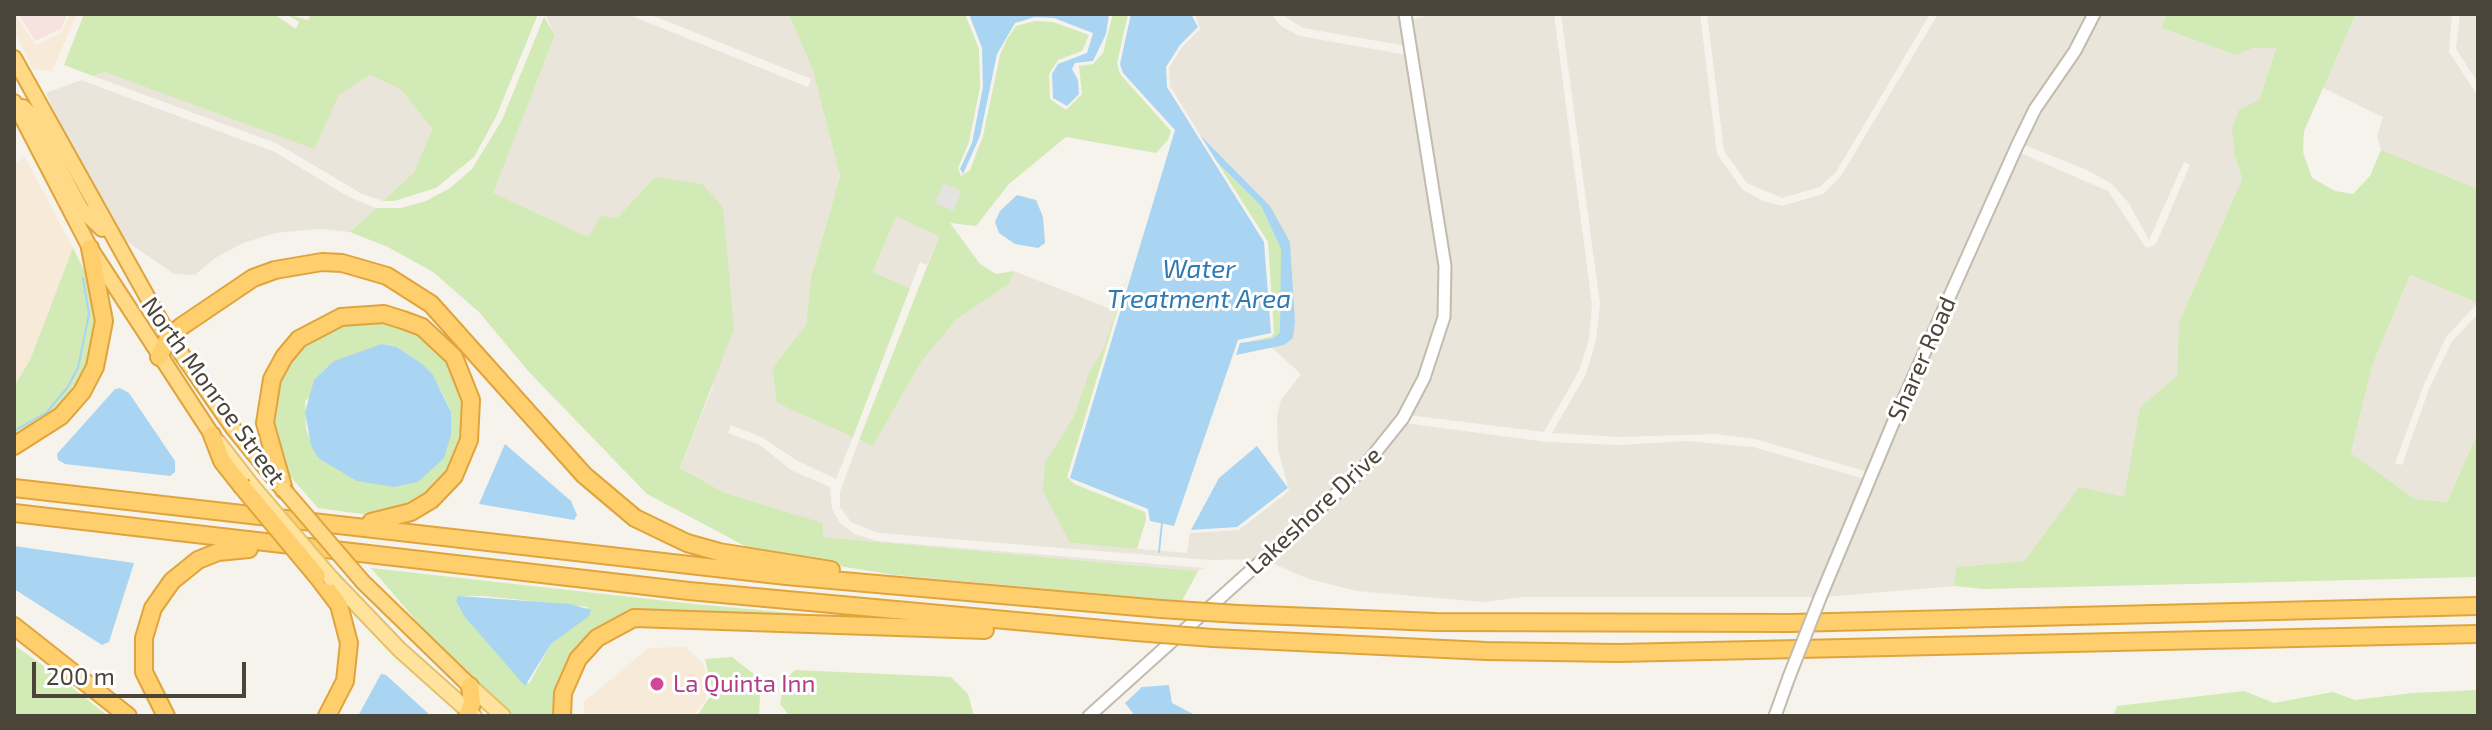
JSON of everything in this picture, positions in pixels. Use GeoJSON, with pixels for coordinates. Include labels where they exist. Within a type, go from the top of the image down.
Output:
{"type":"FeatureCollection","features":[{"type":"Feature","properties":{"kind":"highway","name":"North Monroe Street"},"geometry":{"type":"LineString","coordinates":[[14,58],[112,240],[169,336],[233,428],[363,582],[470,686]]}},
{"type":"Feature","properties":{"kind":"highway"},"geometry":{"type":"LineString","coordinates":[[14,77],[22,89],[35,93]]}},
{"type":"Feature","properties":{"kind":"highway","name":"North Monroe Street"},"geometry":{"type":"LineString","coordinates":[[14,103],[90,248],[212,435]]}},
{"type":"Feature","properties":{"kind":"highway"},"geometry":{"type":"LineString","coordinates":[[14,103],[31,115],[81,209],[112,240]]}},
{"type":"Feature","properties":{"kind":"highway"},"geometry":{"type":"LineString","coordinates":[[14,446],[61,416],[82,392],[95,367],[104,321],[90,248]]}},
{"type":"Feature","properties":{"kind":"highway"},"geometry":{"type":"LineString","coordinates":[[159,357],[169,336],[253,278],[275,270],[322,262],[342,263],[387,276],[431,304],[584,475],[635,518],[687,543],[719,552],[861,575],[910,589]]}},
{"type":"Feature","properties":{"kind":"highway"},"geometry":{"type":"LineString","coordinates":[[284,490],[265,423],[272,379],[299,339],[341,317],[384,314],[422,327],[454,357],[463,376],[471,400],[469,440],[454,476],[431,500],[411,512],[355,524]]}},
{"type":"Feature","properties":{"kind":"highway"},"geometry":{"type":"LineString","coordinates":[[212,435],[222,461],[324,577],[339,605],[349,643],[345,681],[327,716]]}},
{"type":"Feature","properties":{"kind":"highway"},"geometry":{"type":"LineString","coordinates":[[14,488],[355,524],[910,589],[1238,614],[1435,622],[1761,623],[2478,606]]}},
{"type":"Feature","properties":{"kind":"highway"},"geometry":{"type":"LineString","coordinates":[[14,513],[1034,625],[1213,638],[1486,651],[1618,653],[2478,634]]}},
{"type":"Feature","properties":{"kind":"highway"},"geometry":{"type":"LineString","coordinates":[[166,716],[144,672],[144,638],[161,594],[182,571],[198,560],[239,548],[358,560],[379,555]]}},
{"type":"Feature","properties":{"kind":"highway"},"geometry":{"type":"LineString","coordinates":[[562,716],[563,693],[578,659],[597,638],[634,618],[989,631],[1034,625]]}},
{"type":"Feature","properties":{"kind":"highway"},"geometry":{"type":"LineString","coordinates":[[14,626],[128,716]]}},
{"type":"Feature","properties":{"kind":"highway"},"geometry":{"type":"LineString","coordinates":[[470,686],[470,715]]}},
{"type":"Feature","properties":{"kind":"main road"},"geometry":{"type":"LineString","coordinates":[[324,577],[470,715]]}},
{"type":"Feature","properties":{"kind":"main road","name":"North Monroe Street"},"geometry":{"type":"LineString","coordinates":[[470,686],[503,716]]}},
{"type":"Feature","properties":{"kind":"street","name":"Lakeshore Drive"},"geometry":{"type":"LineString","coordinates":[[1089,716],[1359,473],[1403,418],[1424,378],[1441,330],[1446,284],[1405,14]]}},
{"type":"Feature","properties":{"kind":"street","name":"Sharer Road"},"geometry":{"type":"LineString","coordinates":[[1775,716],[1820,598],[1896,416],[2023,134],[2094,14]]}},
{"type":"Feature","properties":{"kind":"shaded area"},"geometry":{"type":"Polygon","coordinates":[[[15,14],[36,45],[62,32],[70,14],[77,14],[52,71],[33,69],[14,31],[15,14]]]}},
{"type":"Feature","properties":{"kind":"shaded area"},"geometry":{"type":"Polygon","coordinates":[[[19,14],[67,14],[61,29],[35,41],[19,14]]]}},
{"type":"Feature","properties":{"kind":"shaded area"},"geometry":{"type":"Polygon","coordinates":[[[545,14],[627,14],[808,87],[811,79],[649,14],[789,14],[813,71],[840,176],[811,277],[806,325],[772,368],[777,402],[853,437],[836,479],[796,460],[763,438],[731,425],[728,433],[760,445],[791,470],[830,487],[832,509],[840,523],[855,534],[877,541],[1205,568],[1198,571],[822,537],[822,523],[725,493],[680,468],[713,386],[655,177],[617,218],[601,217],[588,237],[492,193],[555,35],[545,14]]]}},
{"type":"Feature","properties":{"kind":"shaded area"},"geometry":{"type":"Polygon","coordinates":[[[1195,14],[1271,14],[1281,26],[1300,36],[1407,55],[1442,267],[1440,317],[1429,355],[1401,413],[1357,471],[1259,559],[1210,560],[878,533],[851,522],[840,507],[840,492],[859,440],[873,446],[921,362],[957,319],[1009,284],[1014,271],[1116,311],[1104,347],[1088,375],[1074,416],[1063,436],[1070,543],[1187,553],[1190,533],[1239,530],[1289,491],[1278,449],[1277,417],[1281,400],[1301,374],[1271,347],[1284,345],[1295,322],[1293,301],[1270,206],[1200,135],[1170,86],[1169,68],[1182,47],[1200,29],[1195,14]]]}},
{"type":"Feature","properties":{"kind":"shaded area"},"geometry":{"type":"Polygon","coordinates":[[[1281,14],[1401,14],[1406,46],[1303,28],[1281,14]]]}},
{"type":"Feature","properties":{"kind":"shaded area"},"geometry":{"type":"Polygon","coordinates":[[[1435,14],[1554,14],[1592,305],[1589,339],[1579,371],[1544,432],[1408,415],[1447,317],[1409,20],[1435,14]]]}},
{"type":"Feature","properties":{"kind":"shaded area"},"geometry":{"type":"Polygon","coordinates":[[[1561,14],[1700,14],[1717,154],[1742,189],[1763,201],[1782,206],[1823,194],[1841,176],[1938,14],[2090,14],[2072,49],[2031,107],[1868,472],[1755,439],[1714,434],[1620,437],[1552,433],[1586,374],[1596,340],[1600,304],[1561,14]]]}},
{"type":"Feature","properties":{"kind":"shaded area"},"geometry":{"type":"Polygon","coordinates":[[[1707,14],[1930,14],[1836,172],[1820,187],[1782,198],[1747,183],[1724,151],[1707,14]]]}},
{"type":"Feature","properties":{"kind":"shaded area"},"geometry":{"type":"Polygon","coordinates":[[[2097,14],[2167,14],[2161,28],[2236,55],[2253,48],[2276,47],[2259,100],[2235,156],[2242,179],[2179,322],[2177,376],[2140,407],[2124,498],[2079,488],[2024,561],[1956,567],[1954,586],[1825,597],[2018,152],[2108,191],[2146,248],[2155,245],[2160,235],[2190,165],[2184,162],[2149,240],[2128,202],[2112,184],[2087,170],[2022,144],[2038,111],[2097,14]]]}},
{"type":"Feature","properties":{"kind":"shaded area"},"geometry":{"type":"Polygon","coordinates":[[[2356,14],[2452,14],[2449,52],[2478,96],[2478,189],[2381,150],[2377,136],[2383,117],[2323,88],[2356,14]]]}},
{"type":"Feature","properties":{"kind":"shaded area"},"geometry":{"type":"Polygon","coordinates":[[[2460,14],[2478,14],[2478,83],[2456,49],[2460,14]]]}},
{"type":"Feature","properties":{"kind":"shaded area"},"geometry":{"type":"Polygon","coordinates":[[[105,72],[338,95],[370,75],[400,89],[432,127],[414,172],[383,201],[362,194],[278,144],[93,76],[105,72]]]}},
{"type":"Feature","properties":{"kind":"shaded area"},"geometry":{"type":"Polygon","coordinates":[[[81,80],[275,152],[347,196],[376,208],[350,232],[319,229],[275,233],[243,243],[215,258],[195,275],[174,274],[116,234],[79,166],[46,93],[81,80]]]}},
{"type":"Feature","properties":{"kind":"shaded area"},"geometry":{"type":"Polygon","coordinates":[[[25,157],[73,248],[30,360],[14,386],[14,164],[25,157]]]}},
{"type":"Feature","properties":{"kind":"shaded area"},"geometry":{"type":"Polygon","coordinates":[[[943,183],[961,191],[954,211],[935,203],[943,183]]]}},
{"type":"Feature","properties":{"kind":"shaded area"},"geometry":{"type":"Polygon","coordinates":[[[896,215],[939,235],[927,265],[920,262],[910,288],[873,272],[896,215]]]}},
{"type":"Feature","properties":{"kind":"shaded area"},"geometry":{"type":"Polygon","coordinates":[[[2410,275],[2478,303],[2446,337],[2423,387],[2395,463],[2402,465],[2429,389],[2452,341],[2478,314],[2478,432],[2447,502],[2415,499],[2351,453],[2372,366],[2410,275]]]}},
{"type":"Feature","properties":{"kind":"shaded area"},"geometry":{"type":"Polygon","coordinates":[[[1404,423],[1547,442],[1619,445],[1686,441],[1753,447],[1865,479],[1817,597],[1523,597],[1483,602],[1357,591],[1309,579],[1267,561],[1404,423]]]}},
{"type":"Feature","properties":{"kind":"shaded area","name":"La Quinta Inn"},"geometry":{"type":"Polygon","coordinates":[[[685,647],[702,662],[707,676],[706,699],[693,716],[584,716],[584,702],[648,648],[685,647]]]}},
{"type":"Feature","properties":{"kind":"green space"},"geometry":{"type":"Polygon","coordinates":[[[84,14],[274,14],[296,29],[299,22],[286,14],[308,20],[311,14],[538,14],[496,117],[474,157],[436,188],[394,201],[383,201],[414,172],[432,128],[400,89],[370,75],[339,95],[314,149],[105,72],[93,76],[64,65],[84,14]]]}},
{"type":"Feature","properties":{"kind":"green space"},"geometry":{"type":"Polygon","coordinates":[[[789,14],[965,14],[979,49],[980,87],[969,142],[958,168],[961,176],[970,170],[983,136],[1000,55],[1007,39],[1016,26],[1035,21],[1053,22],[1089,35],[1082,51],[1058,60],[1049,74],[1050,99],[1066,110],[1082,94],[1079,66],[1093,64],[1103,53],[1113,14],[1128,14],[1117,63],[1120,74],[1171,131],[1168,140],[1156,153],[1066,137],[1009,184],[976,226],[950,223],[980,264],[996,274],[1014,271],[1009,284],[957,319],[921,362],[873,446],[859,440],[939,236],[896,216],[873,272],[910,288],[853,437],[777,403],[772,368],[806,325],[811,277],[840,176],[813,71],[789,14]]]}},
{"type":"Feature","properties":{"kind":"green space"},"geometry":{"type":"Polygon","coordinates":[[[2167,14],[2356,14],[2304,131],[2303,152],[2312,178],[2335,191],[2353,194],[2370,176],[2381,150],[2478,189],[2478,303],[2410,275],[2372,366],[2351,453],[2415,499],[2447,502],[2478,432],[2478,577],[1984,589],[1954,586],[1956,567],[2024,561],[2079,487],[2124,497],[2140,407],[2177,376],[2179,322],[2242,179],[2232,129],[2239,110],[2259,100],[2276,48],[2253,48],[2236,55],[2161,28],[2167,14]]]}},
{"type":"Feature","properties":{"kind":"green space"},"geometry":{"type":"Polygon","coordinates":[[[544,17],[555,35],[493,193],[588,237],[601,216],[617,218],[655,177],[702,184],[723,207],[734,329],[680,468],[725,493],[823,523],[823,537],[1198,571],[1182,601],[895,575],[758,553],[647,494],[529,372],[479,312],[433,272],[388,247],[350,232],[376,208],[401,208],[426,201],[450,188],[472,169],[502,120],[544,17]]]}},
{"type":"Feature","properties":{"kind":"green space"},"geometry":{"type":"Polygon","coordinates":[[[1217,162],[1261,206],[1281,249],[1282,321],[1280,332],[1274,338],[1247,341],[1271,337],[1274,333],[1268,242],[1217,162]]]}},
{"type":"Feature","properties":{"kind":"green space"},"geometry":{"type":"Polygon","coordinates":[[[73,248],[90,282],[99,341],[74,398],[14,443],[14,386],[30,360],[73,248]]]}},
{"type":"Feature","properties":{"kind":"green space"},"geometry":{"type":"Polygon","coordinates":[[[1129,272],[1067,477],[1074,484],[1145,512],[1146,520],[1137,549],[1070,543],[1043,491],[1045,463],[1074,416],[1088,375],[1104,347],[1129,272]]]}},
{"type":"Feature","properties":{"kind":"green space"},"geometry":{"type":"Polygon","coordinates":[[[366,318],[412,328],[448,357],[468,407],[457,464],[421,502],[369,515],[318,508],[290,476],[275,448],[271,403],[288,360],[320,331],[366,318]],[[382,344],[305,401],[306,429],[318,459],[451,412],[440,388],[421,363],[397,347],[382,344]]]}},
{"type":"Feature","properties":{"kind":"green space"},"geometry":{"type":"Polygon","coordinates":[[[371,568],[889,622],[661,614],[597,630],[557,716],[514,716],[438,646],[371,568]],[[459,596],[529,684],[551,644],[588,607],[459,596]]]}},
{"type":"Feature","properties":{"kind":"green space"},"geometry":{"type":"Polygon","coordinates":[[[14,645],[59,677],[108,716],[14,716],[14,645]]]}},
{"type":"Feature","properties":{"kind":"green space"},"geometry":{"type":"Polygon","coordinates":[[[732,657],[755,675],[760,695],[759,716],[697,716],[713,692],[705,659],[732,657]]]}},
{"type":"Feature","properties":{"kind":"green space"},"geometry":{"type":"Polygon","coordinates":[[[795,670],[951,677],[968,694],[974,716],[788,714],[780,704],[784,681],[795,670]]]}},
{"type":"Feature","properties":{"kind":"green space"},"geometry":{"type":"Polygon","coordinates":[[[2478,690],[2478,716],[2101,716],[2114,714],[2117,706],[2244,691],[2274,703],[2333,692],[2355,700],[2478,690]]]}},
{"type":"Feature","properties":{"kind":"water"},"geometry":{"type":"Polygon","coordinates":[[[969,14],[1109,14],[1106,34],[1093,61],[1075,63],[1072,69],[1078,80],[1079,94],[1067,106],[1053,98],[1052,74],[1058,64],[1087,53],[1093,33],[1054,18],[1035,17],[1015,23],[997,54],[980,136],[963,174],[960,169],[972,143],[983,87],[982,48],[969,14]]]}},
{"type":"Feature","properties":{"kind":"water","name":"Water Treatment Area"},"geometry":{"type":"Polygon","coordinates":[[[1131,14],[1191,14],[1198,27],[1180,45],[1166,67],[1167,87],[1264,242],[1271,333],[1238,340],[1174,526],[1150,521],[1148,509],[1070,478],[1175,130],[1123,73],[1120,64],[1131,14]]]}},
{"type":"Feature","properties":{"kind":"water"},"geometry":{"type":"Polygon","coordinates":[[[1200,135],[1270,206],[1290,242],[1295,322],[1293,338],[1284,345],[1236,355],[1240,343],[1274,338],[1280,332],[1281,249],[1261,206],[1217,162],[1200,135]]]}},
{"type":"Feature","properties":{"kind":"water"},"geometry":{"type":"Polygon","coordinates":[[[1017,195],[1036,200],[1043,217],[1045,243],[1038,248],[1015,244],[999,233],[995,222],[1000,211],[1017,195]]]}},
{"type":"Feature","properties":{"kind":"water"},"geometry":{"type":"Polygon","coordinates":[[[382,344],[397,347],[421,363],[433,375],[451,412],[451,435],[444,458],[418,482],[394,487],[357,481],[318,458],[311,445],[305,412],[314,380],[334,361],[382,344]]]}},
{"type":"Feature","properties":{"kind":"water"},"geometry":{"type":"Polygon","coordinates":[[[115,389],[129,393],[175,461],[175,472],[170,476],[65,464],[58,460],[57,454],[115,389]]]}},
{"type":"Feature","properties":{"kind":"water"},"geometry":{"type":"Polygon","coordinates":[[[505,444],[571,501],[577,515],[574,520],[479,504],[505,444]]]}},
{"type":"Feature","properties":{"kind":"water"},"geometry":{"type":"Polygon","coordinates":[[[1257,446],[1288,488],[1237,527],[1191,530],[1219,478],[1257,446]]]}},
{"type":"Feature","properties":{"kind":"water"},"geometry":{"type":"Polygon","coordinates":[[[14,546],[134,563],[109,642],[102,645],[14,589],[14,546]]]}},
{"type":"Feature","properties":{"kind":"water"},"geometry":{"type":"Polygon","coordinates":[[[458,596],[570,604],[591,610],[589,616],[551,644],[525,686],[465,617],[456,601],[458,596]]]}},
{"type":"Feature","properties":{"kind":"water"},"geometry":{"type":"Polygon","coordinates":[[[381,674],[386,675],[431,716],[358,716],[381,674]]]}},
{"type":"Feature","properties":{"kind":"water"},"geometry":{"type":"Polygon","coordinates":[[[1169,685],[1172,703],[1197,716],[1135,716],[1125,703],[1142,687],[1169,685]]]}},
{"type":"Feature","properties":{"kind":"waterway"},"geometry":{"type":"LineString","coordinates":[[14,431],[47,412],[67,388],[78,368],[89,314],[83,278]]}},
{"type":"Feature","properties":{"kind":"waterway"},"geometry":{"type":"LineString","coordinates":[[1159,552],[1162,523]]}},
{"type":"Feature","properties":{"kind":"place","name":"La Quinta Inn"},"geometry":{"type":"Point","coordinates":[657,684]}}]}
